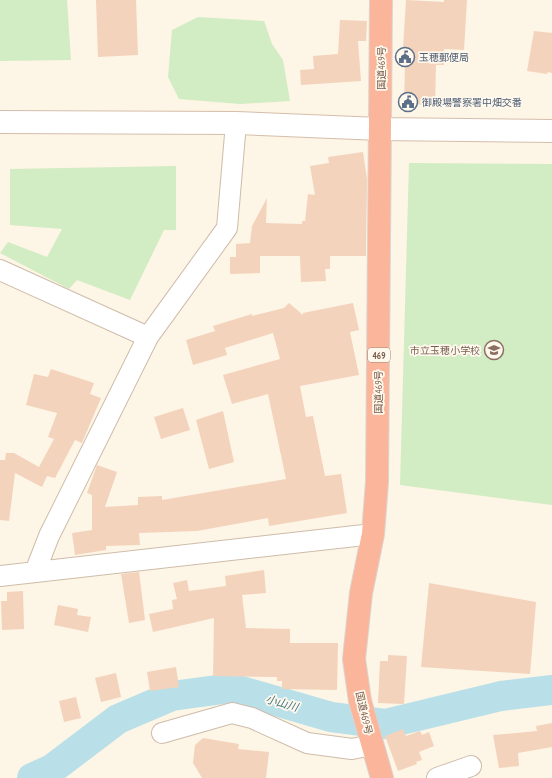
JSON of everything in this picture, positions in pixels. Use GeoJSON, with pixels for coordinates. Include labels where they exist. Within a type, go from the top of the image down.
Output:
{"type":"FeatureCollection","features":[{"type":"Feature","properties":{"kind":"highway","name":"国道469号"},"geometry":{"type":"LineString","coordinates":[[381,0],[378,482],[373,534],[361,593],[354,659],[362,707],[382,778]]}},
{"type":"Feature","properties":{"kind":"street"},"geometry":{"type":"LineString","coordinates":[[0,122],[236,123],[380,129],[552,131]]}},
{"type":"Feature","properties":{"kind":"street"},"geometry":{"type":"LineString","coordinates":[[35,572],[49,536],[148,337],[227,228],[236,123]]}},
{"type":"Feature","properties":{"kind":"street"},"geometry":{"type":"LineString","coordinates":[[0,270],[148,337]]}},
{"type":"Feature","properties":{"kind":"street"},"geometry":{"type":"LineString","coordinates":[[0,576],[373,534]]}},
{"type":"Feature","properties":{"kind":"street"},"geometry":{"type":"LineString","coordinates":[[162,733],[232,713],[252,718],[307,743],[352,749],[371,740]]}},
{"type":"Feature","properties":{"kind":"street"},"geometry":{"type":"LineString","coordinates":[[437,778],[471,766]]}},
{"type":"Feature","properties":{"kind":"green space"},"geometry":{"type":"Polygon","coordinates":[[[0,0],[67,0],[71,60],[0,61],[0,0]]]}},
{"type":"Feature","properties":{"kind":"green space"},"geometry":{"type":"Polygon","coordinates":[[[198,17],[264,21],[272,44],[283,60],[290,101],[240,104],[179,99],[168,77],[172,30],[198,17]]]}},
{"type":"Feature","properties":{"kind":"green space"},"geometry":{"type":"Polygon","coordinates":[[[409,163],[552,164],[552,505],[400,485],[409,163]]]}},
{"type":"Feature","properties":{"kind":"green space"},"geometry":{"type":"Polygon","coordinates":[[[176,166],[176,230],[164,230],[130,300],[77,280],[69,289],[0,253],[8,242],[47,257],[62,229],[10,225],[10,169],[176,166]]]}},
{"type":"Feature","properties":{"kind":"building"},"geometry":{"type":"Polygon","coordinates":[[[96,0],[136,0],[138,55],[98,57],[96,0]]]}},
{"type":"Feature","properties":{"kind":"building"},"geometry":{"type":"Polygon","coordinates":[[[406,0],[444,2],[444,0],[467,0],[464,50],[444,49],[444,65],[436,65],[435,105],[404,104],[405,64],[402,64],[406,0]]]}},
{"type":"Feature","properties":{"kind":"building"},"geometry":{"type":"Polygon","coordinates":[[[340,20],[367,21],[366,41],[358,41],[361,81],[301,85],[300,70],[314,69],[313,56],[338,54],[340,20]]]}},
{"type":"Feature","properties":{"kind":"building"},"geometry":{"type":"Polygon","coordinates":[[[534,31],[552,33],[552,73],[548,72],[547,74],[527,71],[534,31]]]}},
{"type":"Feature","properties":{"kind":"building"},"geometry":{"type":"Polygon","coordinates":[[[363,152],[367,179],[366,256],[330,256],[330,269],[325,269],[326,281],[301,282],[300,256],[260,256],[260,273],[230,274],[230,257],[236,257],[236,244],[250,243],[252,226],[267,198],[266,223],[302,224],[302,221],[305,221],[308,194],[315,195],[310,166],[329,163],[328,157],[363,152]]]}},
{"type":"Feature","properties":{"kind":"building"},"geometry":{"type":"Polygon","coordinates":[[[289,303],[303,315],[303,313],[353,303],[359,330],[350,332],[359,375],[300,386],[306,417],[313,416],[325,476],[341,474],[347,513],[269,526],[268,518],[197,531],[139,533],[140,545],[106,546],[106,550],[75,555],[72,533],[92,530],[92,495],[87,493],[97,465],[117,472],[105,507],[138,505],[138,497],[162,496],[162,500],[286,479],[268,394],[232,404],[223,375],[280,359],[273,333],[225,348],[227,355],[193,365],[186,340],[215,331],[213,326],[252,314],[252,316],[284,308],[289,303]]]}},
{"type":"Feature","properties":{"kind":"building"},"geometry":{"type":"Polygon","coordinates":[[[51,369],[94,383],[90,394],[101,398],[82,443],[75,440],[55,478],[47,476],[42,487],[15,473],[9,521],[0,520],[0,460],[5,460],[6,453],[14,453],[39,467],[54,439],[48,437],[57,413],[26,405],[34,374],[48,377],[51,369]]]}},
{"type":"Feature","properties":{"kind":"building"},"geometry":{"type":"Polygon","coordinates":[[[183,408],[190,430],[161,439],[154,417],[183,408]]]}},
{"type":"Feature","properties":{"kind":"building"},"geometry":{"type":"Polygon","coordinates":[[[223,411],[234,462],[209,469],[196,420],[223,411]]]}},
{"type":"Feature","properties":{"kind":"building"},"geometry":{"type":"Polygon","coordinates":[[[264,570],[266,593],[242,595],[246,628],[290,629],[290,643],[338,643],[337,690],[282,689],[282,681],[277,681],[277,677],[213,676],[214,618],[153,632],[149,614],[173,609],[172,600],[177,599],[173,583],[187,580],[189,591],[226,586],[225,576],[264,570]]]}},
{"type":"Feature","properties":{"kind":"building"},"geometry":{"type":"Polygon","coordinates":[[[139,572],[145,620],[129,623],[121,574],[139,572]]]}},
{"type":"Feature","properties":{"kind":"building"},"geometry":{"type":"Polygon","coordinates":[[[429,583],[536,602],[530,674],[421,667],[429,583]]]}},
{"type":"Feature","properties":{"kind":"building"},"geometry":{"type":"Polygon","coordinates":[[[23,591],[24,629],[2,630],[1,601],[7,601],[7,592],[23,591]]]}},
{"type":"Feature","properties":{"kind":"building"},"geometry":{"type":"Polygon","coordinates":[[[58,605],[78,609],[77,615],[91,617],[88,632],[54,625],[58,605]]]}},
{"type":"Feature","properties":{"kind":"building"},"geometry":{"type":"Polygon","coordinates":[[[388,655],[407,656],[404,704],[378,703],[380,661],[388,661],[388,655]]]}},
{"type":"Feature","properties":{"kind":"building"},"geometry":{"type":"Polygon","coordinates":[[[176,667],[179,687],[150,691],[147,672],[176,667]]]}},
{"type":"Feature","properties":{"kind":"building"},"geometry":{"type":"Polygon","coordinates":[[[116,673],[121,697],[101,702],[95,678],[116,673]]]}},
{"type":"Feature","properties":{"kind":"building"},"geometry":{"type":"Polygon","coordinates":[[[76,697],[81,718],[64,722],[59,701],[76,697]]]}},
{"type":"Feature","properties":{"kind":"building"},"geometry":{"type":"Polygon","coordinates":[[[552,723],[552,747],[518,753],[519,766],[499,768],[493,735],[537,731],[536,726],[552,723]]]}},
{"type":"Feature","properties":{"kind":"building"},"geometry":{"type":"Polygon","coordinates":[[[403,729],[406,736],[420,731],[422,735],[429,732],[434,746],[419,752],[422,760],[416,762],[417,764],[398,771],[385,736],[403,729]]]}},
{"type":"Feature","properties":{"kind":"building"},"geometry":{"type":"Polygon","coordinates":[[[203,738],[239,744],[238,749],[269,752],[266,778],[202,778],[193,763],[195,745],[203,738]]]}},
{"type":"Feature","properties":{"kind":"waterway","name":"小山川"},"geometry":{"type":"LineString","coordinates":[[32,778],[52,769],[118,719],[172,696],[231,688],[331,717],[385,724],[501,696],[552,690]]}},
{"type":"Feature","properties":{"kind":"place","name":"玉穂郵便局"},"geometry":{"type":"Point","coordinates":[405,57]}},
{"type":"Feature","properties":{"kind":"place","name":"御殿場警察署中畑交番"},"geometry":{"type":"Point","coordinates":[408,102]}},
{"type":"Feature","properties":{"kind":"place","name":"市立玉穂小学校"},"geometry":{"type":"Point","coordinates":[494,350]}}]}
